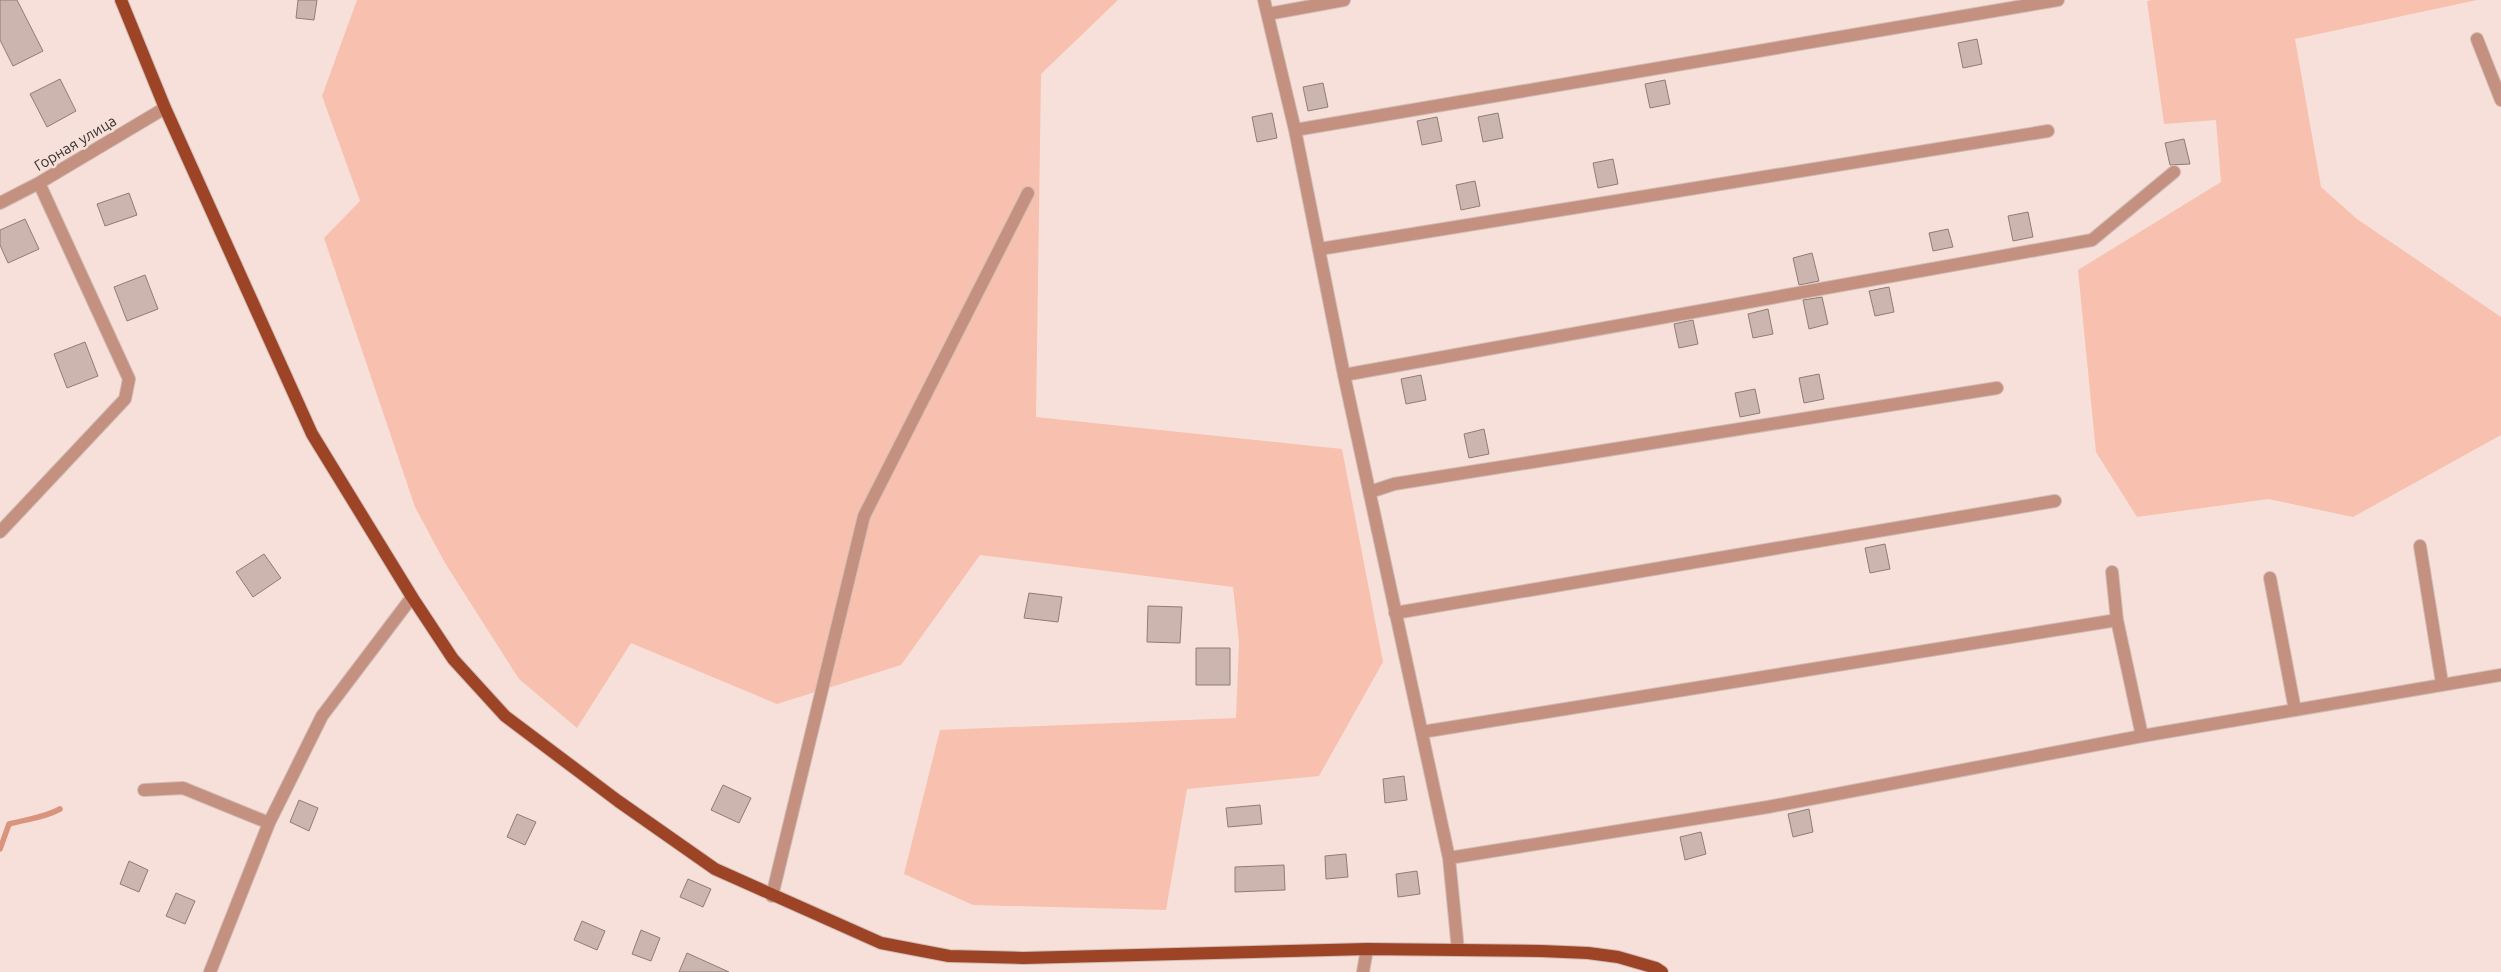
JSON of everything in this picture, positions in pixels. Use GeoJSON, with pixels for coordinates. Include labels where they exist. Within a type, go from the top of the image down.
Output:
{"type":"FeatureCollection","features":[{"type":"Feature","properties":{"kind":"main road"},"geometry":{"type":"LineString","coordinates":[[121,0],[165,108],[312,434],[412,597],[453,659],[505,716],[618,801],[715,868],[772,896],[881,943],[949,956],[1023,958],[1367,950],[1458,950],[1588,953],[1618,957],[1656,968],[1662,972]]}},
{"type":"Feature","properties":{"kind":"street"},"geometry":{"type":"LineString","coordinates":[[1264,0],[1295,130],[1344,375],[1449,858],[1458,950]]}},
{"type":"Feature","properties":{"kind":"street"},"geometry":{"type":"LineString","coordinates":[[1268,14],[1344,0]]}},
{"type":"Feature","properties":{"kind":"street"},"geometry":{"type":"LineString","coordinates":[[1295,130],[1995,6],[2058,0]]}},
{"type":"Feature","properties":{"kind":"street"},"geometry":{"type":"LineString","coordinates":[[2477,39],[2501,100]]}},
{"type":"Feature","properties":{"kind":"street","name":"Горная улица"},"geometry":{"type":"LineString","coordinates":[[0,203],[40,183],[165,108]]}},
{"type":"Feature","properties":{"kind":"street"},"geometry":{"type":"LineString","coordinates":[[1320,249],[2048,131]]}},
{"type":"Feature","properties":{"kind":"street"},"geometry":{"type":"LineString","coordinates":[[1344,375],[2092,240],[2174,172]]}},
{"type":"Feature","properties":{"kind":"street"},"geometry":{"type":"LineString","coordinates":[[0,532],[125,399],[129,379],[40,183]]}},
{"type":"Feature","properties":{"kind":"street"},"geometry":{"type":"LineString","coordinates":[[772,896],[864,516],[1028,193]]}},
{"type":"Feature","properties":{"kind":"street"},"geometry":{"type":"LineString","coordinates":[[1370,492],[1394,484],[1997,388]]}},
{"type":"Feature","properties":{"kind":"street"},"geometry":{"type":"LineString","coordinates":[[1395,613],[2055,501]]}},
{"type":"Feature","properties":{"kind":"street"},"geometry":{"type":"LineString","coordinates":[[2420,546],[2442,684]]}},
{"type":"Feature","properties":{"kind":"street"},"geometry":{"type":"LineString","coordinates":[[2112,572],[2117,620],[2142,736]]}},
{"type":"Feature","properties":{"kind":"street"},"geometry":{"type":"LineString","coordinates":[[2270,578],[2295,710]]}},
{"type":"Feature","properties":{"kind":"street"},"geometry":{"type":"LineString","coordinates":[[210,972],[269,823],[322,716],[412,597]]}},
{"type":"Feature","properties":{"kind":"street"},"geometry":{"type":"LineString","coordinates":[[1422,732],[2117,620]]}},
{"type":"Feature","properties":{"kind":"street"},"geometry":{"type":"LineString","coordinates":[[1449,858],[1768,807],[2142,736],[2501,675]]}},
{"type":"Feature","properties":{"kind":"street"},"geometry":{"type":"LineString","coordinates":[[144,790],[183,788],[269,823]]}},
{"type":"Feature","properties":{"kind":"street"},"geometry":{"type":"LineString","coordinates":[[1363,972],[1367,950]]}},
{"type":"Feature","properties":{"kind":"shaded area"},"geometry":{"type":"Polygon","coordinates":[[[357,0],[1118,0],[1041,74],[1036,417],[1342,449],[1383,662],[1319,776],[1187,789],[1166,910],[973,905],[904,874],[940,730],[1236,718],[1239,642],[1233,587],[980,555],[901,665],[777,704],[631,643],[577,728],[519,679],[445,563],[415,507],[324,238],[360,201],[322,96],[357,0]]]}},
{"type":"Feature","properties":{"kind":"shaded area"},"geometry":{"type":"Polygon","coordinates":[[[2477,0],[2295,39],[2321,187],[2357,219],[2501,317],[2501,435],[2353,517],[2268,499],[2137,517],[2096,452],[2078,270],[2221,182],[2216,120],[2164,124],[2147,1],[2477,0]]]}},
{"type":"Feature","properties":{"kind":"building"},"geometry":{"type":"Polygon","coordinates":[[[0,0],[17,0],[43,51],[13,66],[0,40],[0,0]]]}},
{"type":"Feature","properties":{"kind":"building"},"geometry":{"type":"Polygon","coordinates":[[[298,0],[317,0],[314,20],[296,18],[298,0]]]}},
{"type":"Feature","properties":{"kind":"building"},"geometry":{"type":"Polygon","coordinates":[[[1977,39],[1982,64],[1963,68],[1958,43],[1977,39]]]}},
{"type":"Feature","properties":{"kind":"building"},"geometry":{"type":"Polygon","coordinates":[[[60,79],[76,111],[47,127],[30,94],[60,79]]]}},
{"type":"Feature","properties":{"kind":"building"},"geometry":{"type":"Polygon","coordinates":[[[1665,80],[1670,104],[1650,108],[1645,84],[1665,80]]]}},
{"type":"Feature","properties":{"kind":"building"},"geometry":{"type":"Polygon","coordinates":[[[1323,83],[1328,107],[1308,111],[1303,87],[1323,83]]]}},
{"type":"Feature","properties":{"kind":"building"},"geometry":{"type":"Polygon","coordinates":[[[1272,113],[1277,138],[1257,142],[1252,117],[1272,113]]]}},
{"type":"Feature","properties":{"kind":"building"},"geometry":{"type":"Polygon","coordinates":[[[1498,113],[1503,138],[1483,142],[1478,117],[1498,113]]]}},
{"type":"Feature","properties":{"kind":"building"},"geometry":{"type":"Polygon","coordinates":[[[1437,117],[1442,141],[1422,145],[1417,121],[1437,117]]]}},
{"type":"Feature","properties":{"kind":"building"},"geometry":{"type":"Polygon","coordinates":[[[2184,139],[2190,164],[2170,165],[2165,143],[2184,139]]]}},
{"type":"Feature","properties":{"kind":"building"},"geometry":{"type":"Polygon","coordinates":[[[1613,159],[1618,184],[1598,188],[1593,163],[1613,159]]]}},
{"type":"Feature","properties":{"kind":"building"},"geometry":{"type":"Polygon","coordinates":[[[1475,181],[1480,206],[1461,210],[1456,185],[1475,181]]]}},
{"type":"Feature","properties":{"kind":"building"},"geometry":{"type":"Polygon","coordinates":[[[129,193],[137,215],[105,226],[97,204],[129,193]]]}},
{"type":"Feature","properties":{"kind":"building"},"geometry":{"type":"Polygon","coordinates":[[[2028,212],[2033,237],[2013,241],[2008,216],[2028,212]]]}},
{"type":"Feature","properties":{"kind":"building"},"geometry":{"type":"Polygon","coordinates":[[[25,219],[39,249],[8,263],[0,245],[0,230],[25,219]]]}},
{"type":"Feature","properties":{"kind":"building"},"geometry":{"type":"Polygon","coordinates":[[[1948,229],[1953,247],[1933,251],[1929,233],[1948,229]]]}},
{"type":"Feature","properties":{"kind":"building"},"geometry":{"type":"Polygon","coordinates":[[[1812,253],[1819,281],[1799,285],[1793,258],[1812,253]]]}},
{"type":"Feature","properties":{"kind":"building"},"geometry":{"type":"Polygon","coordinates":[[[145,275],[158,309],[127,321],[114,287],[145,275]]]}},
{"type":"Feature","properties":{"kind":"building"},"geometry":{"type":"Polygon","coordinates":[[[1889,287],[1894,312],[1875,316],[1869,291],[1889,287]]]}},
{"type":"Feature","properties":{"kind":"building"},"geometry":{"type":"Polygon","coordinates":[[[1822,297],[1828,324],[1809,329],[1803,300],[1822,297]]]}},
{"type":"Feature","properties":{"kind":"building"},"geometry":{"type":"Polygon","coordinates":[[[1768,309],[1773,334],[1753,338],[1748,314],[1768,309]]]}},
{"type":"Feature","properties":{"kind":"building"},"geometry":{"type":"Polygon","coordinates":[[[1693,320],[1698,344],[1679,348],[1674,324],[1693,320]]]}},
{"type":"Feature","properties":{"kind":"building"},"geometry":{"type":"Polygon","coordinates":[[[85,342],[98,376],[67,388],[54,354],[85,342]]]}},
{"type":"Feature","properties":{"kind":"building"},"geometry":{"type":"Polygon","coordinates":[[[1819,374],[1824,399],[1804,403],[1799,378],[1819,374]]]}},
{"type":"Feature","properties":{"kind":"building"},"geometry":{"type":"Polygon","coordinates":[[[1421,375],[1426,400],[1406,404],[1401,379],[1421,375]]]}},
{"type":"Feature","properties":{"kind":"building"},"geometry":{"type":"Polygon","coordinates":[[[1755,389],[1760,413],[1740,417],[1735,393],[1755,389]]]}},
{"type":"Feature","properties":{"kind":"building"},"geometry":{"type":"Polygon","coordinates":[[[1484,429],[1489,454],[1469,458],[1464,434],[1484,429]]]}},
{"type":"Feature","properties":{"kind":"building"},"geometry":{"type":"Polygon","coordinates":[[[1885,544],[1890,569],[1870,573],[1865,548],[1885,544]]]}},
{"type":"Feature","properties":{"kind":"building"},"geometry":{"type":"Polygon","coordinates":[[[264,554],[281,578],[253,597],[236,572],[264,554]]]}},
{"type":"Feature","properties":{"kind":"building"},"geometry":{"type":"Polygon","coordinates":[[[1029,593],[1062,597],[1058,622],[1024,618],[1029,593]]]}},
{"type":"Feature","properties":{"kind":"building"},"geometry":{"type":"Polygon","coordinates":[[[1148,606],[1182,607],[1180,643],[1147,642],[1148,606]]]}},
{"type":"Feature","properties":{"kind":"building"},"geometry":{"type":"Polygon","coordinates":[[[1196,648],[1230,648],[1230,685],[1196,685],[1196,648]]]}},
{"type":"Feature","properties":{"kind":"building"},"geometry":{"type":"Polygon","coordinates":[[[1404,776],[1407,800],[1385,803],[1383,779],[1404,776]]]}},
{"type":"Feature","properties":{"kind":"building"},"geometry":{"type":"Polygon","coordinates":[[[723,785],[751,798],[739,823],[711,810],[723,785]]]}},
{"type":"Feature","properties":{"kind":"building"},"geometry":{"type":"Polygon","coordinates":[[[299,800],[318,808],[309,831],[290,822],[299,800]]]}},
{"type":"Feature","properties":{"kind":"building"},"geometry":{"type":"Polygon","coordinates":[[[1260,805],[1262,824],[1228,827],[1226,808],[1260,805]]]}},
{"type":"Feature","properties":{"kind":"building"},"geometry":{"type":"Polygon","coordinates":[[[1809,809],[1813,832],[1793,837],[1788,814],[1809,809]]]}},
{"type":"Feature","properties":{"kind":"building"},"geometry":{"type":"Polygon","coordinates":[[[517,814],[536,822],[525,845],[507,837],[517,814]]]}},
{"type":"Feature","properties":{"kind":"building"},"geometry":{"type":"Polygon","coordinates":[[[1701,832],[1706,854],[1685,860],[1680,837],[1701,832]]]}},
{"type":"Feature","properties":{"kind":"building"},"geometry":{"type":"Polygon","coordinates":[[[1346,854],[1348,877],[1326,879],[1325,856],[1346,854]]]}},
{"type":"Feature","properties":{"kind":"building"},"geometry":{"type":"Polygon","coordinates":[[[129,861],[148,870],[139,892],[120,884],[129,861]]]}},
{"type":"Feature","properties":{"kind":"building"},"geometry":{"type":"Polygon","coordinates":[[[1284,865],[1285,890],[1235,892],[1235,867],[1284,865]]]}},
{"type":"Feature","properties":{"kind":"building"},"geometry":{"type":"Polygon","coordinates":[[[1417,871],[1420,894],[1398,897],[1396,874],[1417,871]]]}},
{"type":"Feature","properties":{"kind":"building"},"geometry":{"type":"Polygon","coordinates":[[[688,879],[711,889],[703,907],[680,897],[688,879]]]}},
{"type":"Feature","properties":{"kind":"building"},"geometry":{"type":"Polygon","coordinates":[[[176,893],[195,901],[185,924],[166,916],[176,893]]]}},
{"type":"Feature","properties":{"kind":"building"},"geometry":{"type":"Polygon","coordinates":[[[582,921],[605,931],[597,950],[574,940],[582,921]]]}},
{"type":"Feature","properties":{"kind":"building"},"geometry":{"type":"Polygon","coordinates":[[[641,930],[660,938],[651,961],[632,954],[641,930]]]}},
{"type":"Feature","properties":{"kind":"building"},"geometry":{"type":"Polygon","coordinates":[[[687,953],[729,972],[679,972],[687,953]]]}},
{"type":"Feature","properties":{"kind":"waterway"},"geometry":{"type":"LineString","coordinates":[[0,849],[9,824],[42,816],[60,809]]}}]}
